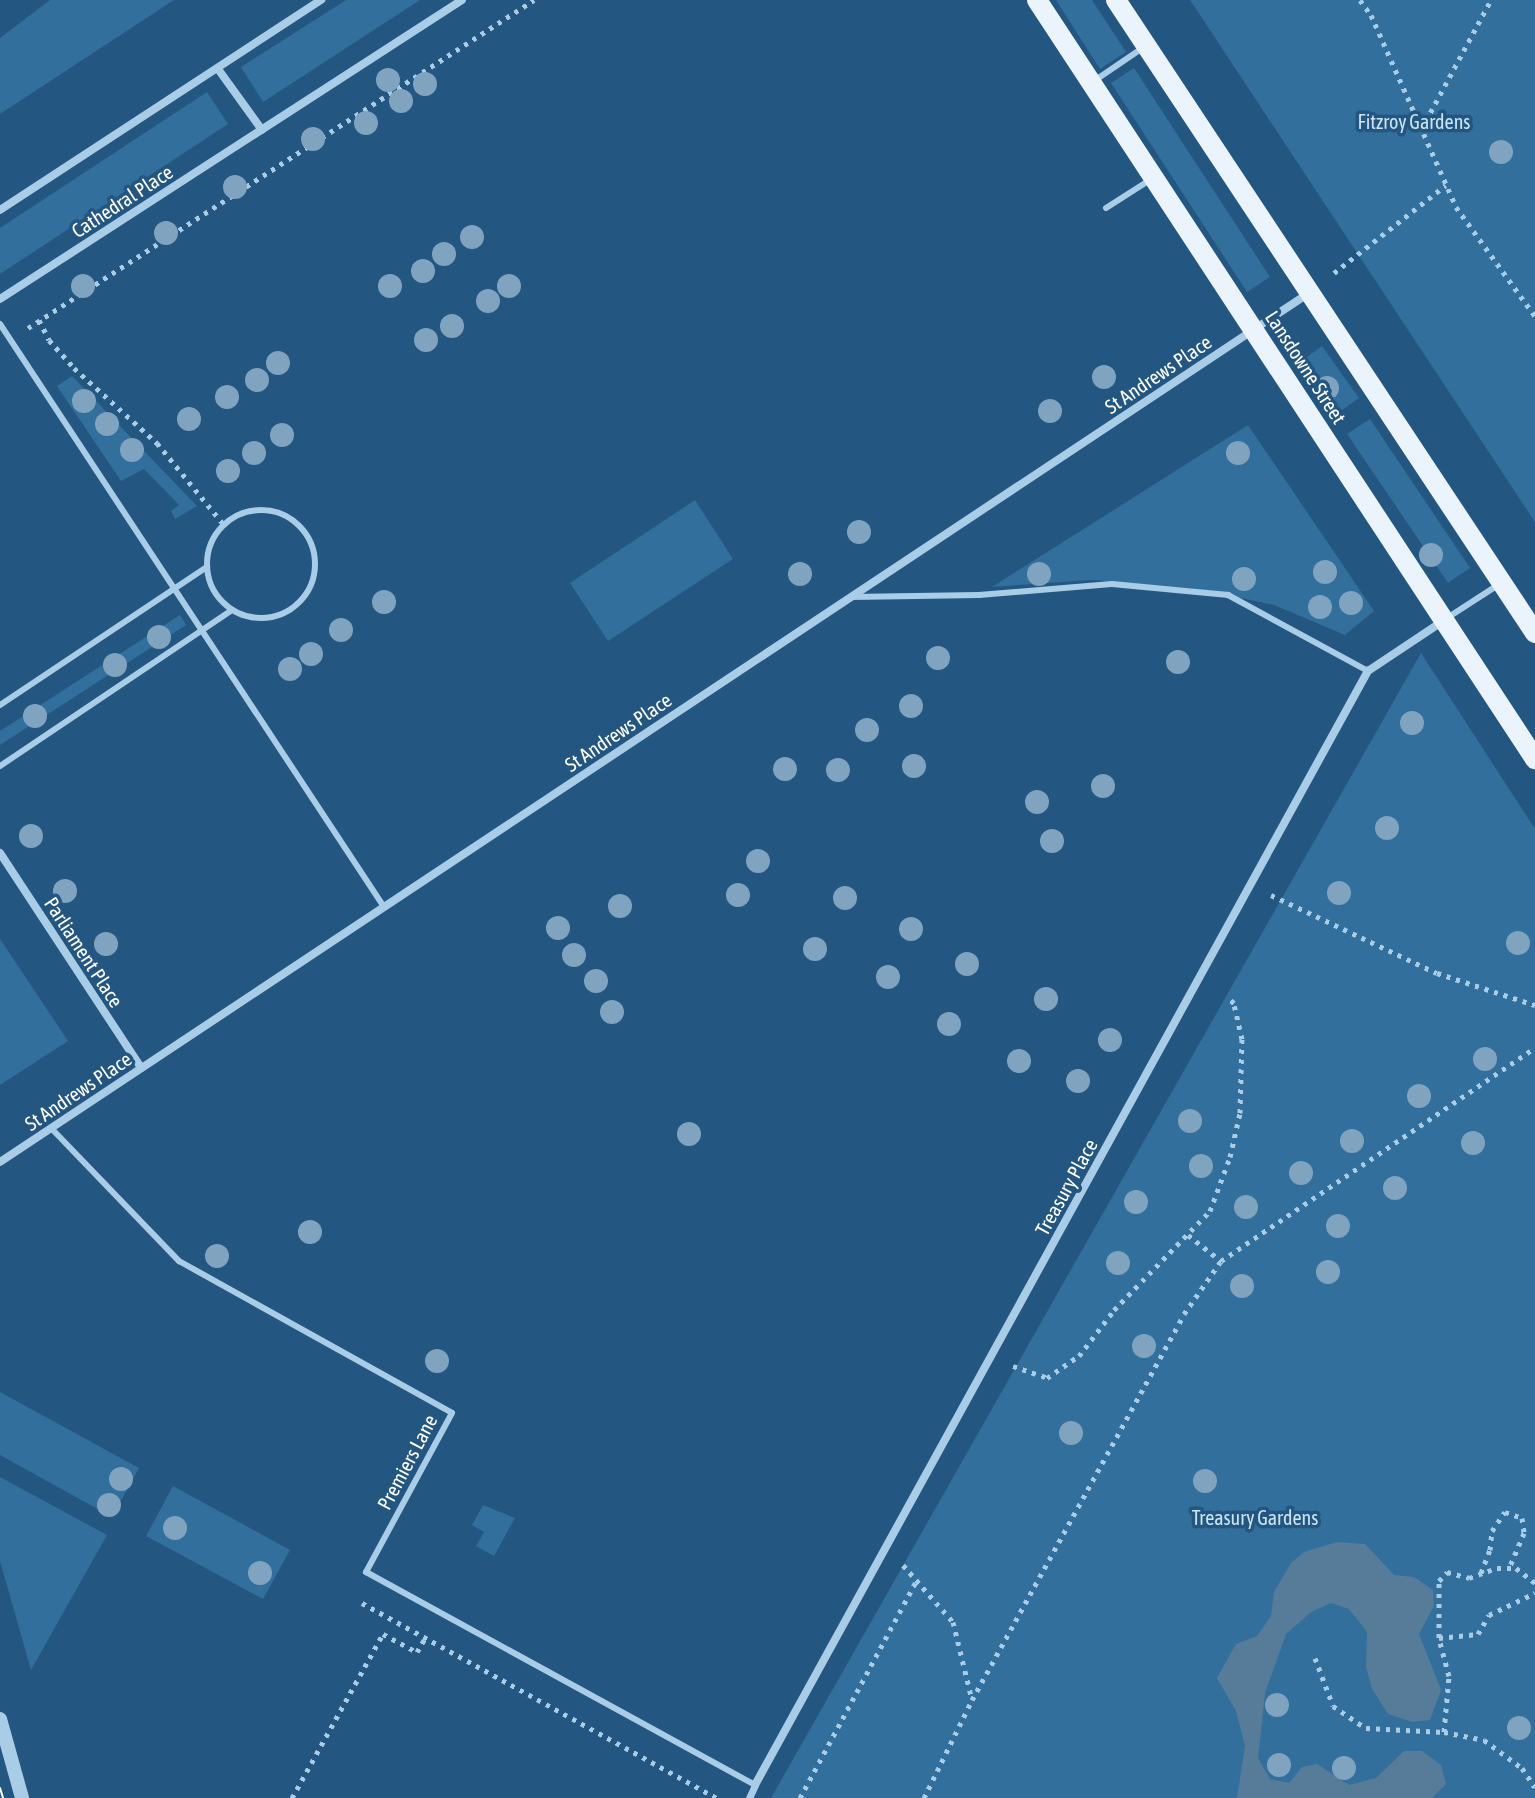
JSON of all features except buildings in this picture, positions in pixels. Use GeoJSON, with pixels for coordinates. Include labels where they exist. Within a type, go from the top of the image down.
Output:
{"type":"FeatureCollection","features":[{"type":"Feature","properties":{"kind":"main road","name":"Lansdowne Street"},"geometry":{"type":"LineString","coordinates":[[1037,0],[1535,759]]}},
{"type":"Feature","properties":{"kind":"main road"},"geometry":{"type":"LineString","coordinates":[[1116,0],[1535,633]]}},
{"type":"Feature","properties":{"kind":"street"},"geometry":{"type":"LineString","coordinates":[[0,210],[321,0]]}},
{"type":"Feature","properties":{"kind":"street","name":"Cathedral Place"},"geometry":{"type":"LineString","coordinates":[[0,299],[462,0]]}},
{"type":"Feature","properties":{"kind":"street"},"geometry":{"type":"LineString","coordinates":[[218,69],[262,130]]}},
{"type":"Feature","properties":{"kind":"street","name":"St Andrews Place"},"geometry":{"type":"LineString","coordinates":[[0,1162],[1310,292]]}},
{"type":"Feature","properties":{"kind":"street","name":"Treasury Place"},"geometry":{"type":"LineString","coordinates":[[749,1798],[1368,671],[1444,620]]}},
{"type":"Feature","properties":{"kind":"street","name":"Parliament Place"},"geometry":{"type":"LineString","coordinates":[[0,853],[141,1068]]}},
{"type":"Feature","properties":{"kind":"street"},"geometry":{"type":"LineString","coordinates":[[0,1719],[22,1798]]}},
{"type":"Feature","properties":{"kind":"lane"},"geometry":{"type":"LineString","coordinates":[[1091,83],[1146,45]]}},
{"type":"Feature","properties":{"kind":"lane"},"geometry":{"type":"LineString","coordinates":[[1106,208],[1153,178]]}},
{"type":"Feature","properties":{"kind":"lane"},"geometry":{"type":"LineString","coordinates":[[0,324],[384,907]]}},
{"type":"Feature","properties":{"kind":"lane"},"geometry":{"type":"LineString","coordinates":[[245,512],[281,513],[308,536],[314,553],[315,571],[310,588],[299,603],[284,613],[267,618],[249,617],[232,610],[219,599],[207,567],[209,550],[224,525],[245,512]]}},
{"type":"Feature","properties":{"kind":"lane"},"geometry":{"type":"LineString","coordinates":[[0,705],[207,567]]}},
{"type":"Feature","properties":{"kind":"lane"},"geometry":{"type":"LineString","coordinates":[[1444,620],[1502,583]]}},
{"type":"Feature","properties":{"kind":"lane"},"geometry":{"type":"LineString","coordinates":[[851,597],[979,595],[1112,584],[1228,595],[1368,671]]}},
{"type":"Feature","properties":{"kind":"lane"},"geometry":{"type":"LineString","coordinates":[[0,766],[232,610]]}},
{"type":"Feature","properties":{"kind":"lane","name":"Premiers Lane"},"geometry":{"type":"LineString","coordinates":[[51,1128],[179,1261],[452,1413],[366,1572],[755,1785]]}},
{"type":"Feature","properties":{"kind":"path"},"geometry":{"type":"LineString","coordinates":[[10,339],[534,0]]}},
{"type":"Feature","properties":{"kind":"path"},"geometry":{"type":"LineString","coordinates":[[1360,0],[1371,15],[1456,207],[1535,316]]}},
{"type":"Feature","properties":{"kind":"path"},"geometry":{"type":"LineString","coordinates":[[1421,131],[1491,0]]}},
{"type":"Feature","properties":{"kind":"path"},"geometry":{"type":"LineString","coordinates":[[1310,292],[1446,185]]}},
{"type":"Feature","properties":{"kind":"path"},"geometry":{"type":"LineString","coordinates":[[39,320],[49,340],[74,368],[157,443],[224,525]]}},
{"type":"Feature","properties":{"kind":"path"},"geometry":{"type":"LineString","coordinates":[[1250,885],[1437,973],[1535,1005]]}},
{"type":"Feature","properties":{"kind":"path"},"geometry":{"type":"LineString","coordinates":[[989,1358],[1047,1378],[1079,1356],[1114,1310],[1210,1211],[1230,1157],[1240,1113],[1242,1039],[1234,1003],[1228,998]]}},
{"type":"Feature","properties":{"kind":"path"},"geometry":{"type":"LineString","coordinates":[[924,1798],[972,1700],[1184,1314],[1221,1261],[1535,1048]]}},
{"type":"Feature","properties":{"kind":"path"},"geometry":{"type":"LineString","coordinates":[[1188,1235],[1221,1261]]}},
{"type":"Feature","properties":{"kind":"path"},"geometry":{"type":"LineString","coordinates":[[1480,1574],[1490,1550],[1492,1531],[1505,1512],[1522,1518],[1524,1533],[1509,1568]]}},
{"type":"Feature","properties":{"kind":"path"},"geometry":{"type":"LineString","coordinates":[[1444,1732],[1449,1676],[1439,1638],[1439,1581],[1447,1572],[1469,1578],[1516,1568],[1535,1583]]}},
{"type":"Feature","properties":{"kind":"path"},"geometry":{"type":"LineString","coordinates":[[800,1798],[918,1578],[953,1622],[972,1700]]}},
{"type":"Feature","properties":{"kind":"path"},"geometry":{"type":"LineString","coordinates":[[1439,1638],[1478,1634],[1489,1615],[1535,1593]]}},
{"type":"Feature","properties":{"kind":"path"},"geometry":{"type":"LineString","coordinates":[[362,1603],[717,1798]]}},
{"type":"Feature","properties":{"kind":"path"},"geometry":{"type":"LineString","coordinates":[[292,1798],[383,1634],[417,1652],[425,1638]]}},
{"type":"Feature","properties":{"kind":"path"},"geometry":{"type":"LineString","coordinates":[[1315,1658],[1333,1706],[1366,1728],[1444,1732],[1484,1740],[1522,1768],[1535,1787]]}},
{"type":"Feature","properties":{"kind":"green space"},"geometry":{"type":"Polygon","coordinates":[[[50,0],[174,0],[0,114],[0,38],[50,0]]]}},
{"type":"Feature","properties":{"kind":"green space"},"geometry":{"type":"Polygon","coordinates":[[[346,0],[420,0],[263,102],[241,67],[346,0]]]}},
{"type":"Feature","properties":{"kind":"green space"},"geometry":{"type":"Polygon","coordinates":[[[1056,0],[1092,0],[1126,52],[1100,69],[1056,0]]]}},
{"type":"Feature","properties":{"kind":"green space","name":"Fitzroy Gardens"},"geometry":{"type":"Polygon","coordinates":[[[1190,0],[1535,0],[1535,522],[1190,0]]]}},
{"type":"Feature","properties":{"kind":"green space"},"geometry":{"type":"Polygon","coordinates":[[[1134,68],[1270,277],[1247,292],[1111,83],[1134,68]]]}},
{"type":"Feature","properties":{"kind":"green space"},"geometry":{"type":"Polygon","coordinates":[[[207,92],[228,124],[0,274],[0,228],[207,92]]]}},
{"type":"Feature","properties":{"kind":"green space"},"geometry":{"type":"Polygon","coordinates":[[[1322,346],[1359,398],[1338,413],[1301,361],[1322,346]]]}},
{"type":"Feature","properties":{"kind":"green space"},"geometry":{"type":"Polygon","coordinates":[[[72,376],[197,506],[175,519],[171,511],[179,505],[144,469],[121,481],[57,386],[72,376]]]}},
{"type":"Feature","properties":{"kind":"green space"},"geometry":{"type":"Polygon","coordinates":[[[1370,419],[1470,568],[1448,583],[1347,434],[1370,419]]]}},
{"type":"Feature","properties":{"kind":"green space"},"geometry":{"type":"Polygon","coordinates":[[[1248,425],[1374,611],[1345,635],[1274,605],[1198,589],[1093,580],[992,587],[1248,425]]]}},
{"type":"Feature","properties":{"kind":"green space"},"geometry":{"type":"Polygon","coordinates":[[[695,500],[733,559],[608,641],[570,583],[695,500]]]}},
{"type":"Feature","properties":{"kind":"green space"},"geometry":{"type":"Polygon","coordinates":[[[180,615],[186,625],[0,745],[0,731],[180,615]]]}},
{"type":"Feature","properties":{"kind":"green space","name":"Treasury Gardens"},"geometry":{"type":"Polygon","coordinates":[[[1421,653],[1535,829],[1535,1798],[771,1798],[1421,653]]]}},
{"type":"Feature","properties":{"kind":"green space"},"geometry":{"type":"Polygon","coordinates":[[[0,939],[68,1041],[0,1085],[0,939]]]}},
{"type":"Feature","properties":{"kind":"green space"},"geometry":{"type":"Polygon","coordinates":[[[0,1392],[139,1468],[112,1517],[0,1455],[0,1392]]]}},
{"type":"Feature","properties":{"kind":"green space"},"geometry":{"type":"Polygon","coordinates":[[[0,1477],[107,1535],[31,1670],[0,1561],[0,1477]]]}},
{"type":"Feature","properties":{"kind":"green space"},"geometry":{"type":"Polygon","coordinates":[[[173,1486],[290,1550],[263,1599],[146,1536],[173,1486]]]}},
{"type":"Feature","properties":{"kind":"green space"},"geometry":{"type":"Polygon","coordinates":[[[483,1505],[515,1518],[494,1556],[476,1546],[484,1532],[472,1525],[483,1505]]]}},
{"type":"Feature","properties":{"kind":"shaded area"},"geometry":{"type":"Polygon","coordinates":[[[1337,1542],[1365,1544],[1394,1575],[1414,1577],[1433,1590],[1434,1606],[1419,1634],[1441,1690],[1430,1720],[1412,1722],[1388,1714],[1372,1689],[1366,1667],[1367,1632],[1349,1609],[1331,1603],[1311,1612],[1286,1634],[1265,1693],[1258,1758],[1270,1779],[1289,1783],[1302,1767],[1317,1764],[1349,1785],[1376,1778],[1404,1751],[1422,1751],[1441,1765],[1446,1784],[1432,1798],[1237,1798],[1245,1746],[1236,1711],[1217,1678],[1236,1644],[1257,1636],[1271,1616],[1274,1592],[1291,1563],[1304,1552],[1337,1542]]]}},
{"type":"Feature","properties":{"kind":"tram line"},"geometry":{"type":"LineString","coordinates":[[0,1788],[3,1798]]}}]}
